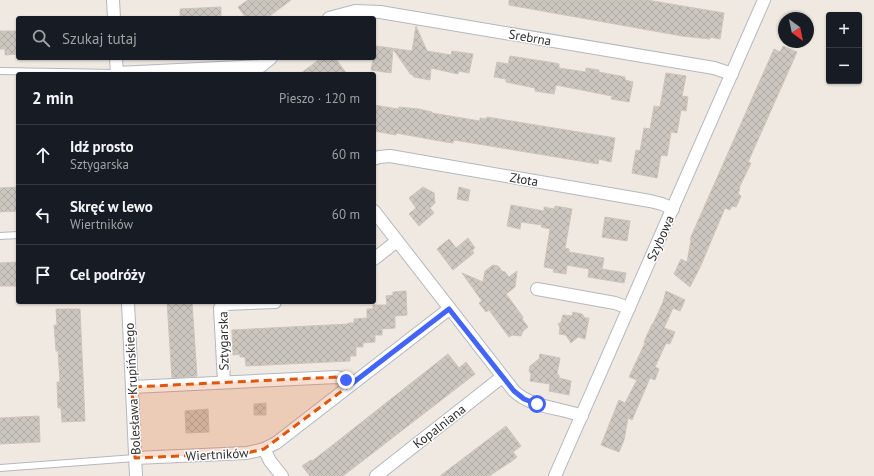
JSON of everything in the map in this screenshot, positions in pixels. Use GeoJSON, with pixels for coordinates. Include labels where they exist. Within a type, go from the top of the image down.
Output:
{"type":"FeatureCollection","features":[{"type":"Feature","properties":{"kind":"street"},"geometry":{"type":"LineString","coordinates":[[113,0],[114,16]]}},
{"type":"Feature","properties":{"kind":"street","name":"Szybowa"},"geometry":{"type":"LineString","coordinates":[[555,476],[764,0]]}},
{"type":"Feature","properties":{"kind":"street","name":"Srebrna"},"geometry":{"type":"LineString","coordinates":[[336,16],[355,11],[380,12],[706,67],[732,74]]}},
{"type":"Feature","properties":{"kind":"street"},"geometry":{"type":"LineString","coordinates":[[116,60],[117,72]]}},
{"type":"Feature","properties":{"kind":"street"},"geometry":{"type":"LineString","coordinates":[[190,72],[264,70],[270,60]]}},
{"type":"Feature","properties":{"kind":"street","name":"Złota"},"geometry":{"type":"LineString","coordinates":[[376,158],[390,156],[650,201],[673,209]]}},
{"type":"Feature","properties":{"kind":"street"},"geometry":{"type":"LineString","coordinates":[[376,215],[514,391],[524,399],[582,416]]}},
{"type":"Feature","properties":{"kind":"street"},"geometry":{"type":"LineString","coordinates":[[376,257],[397,241]]}},
{"type":"Feature","properties":{"kind":"street"},"geometry":{"type":"LineString","coordinates":[[537,289],[615,303],[629,308]]}},
{"type":"Feature","properties":{"kind":"street","name":"Bolesława Krupińskiego"},"geometry":{"type":"LineString","coordinates":[[128,304],[136,476]]}},
{"type":"Feature","properties":{"kind":"street","name":"Sztygarska"},"geometry":{"type":"LineString","coordinates":[[224,382],[220,308],[226,304]]}},
{"type":"Feature","properties":{"kind":"street","name":"Wiertników"},"geometry":{"type":"LineString","coordinates":[[135,458],[247,453],[264,449],[276,443],[449,309]]}},
{"type":"Feature","properties":{"kind":"street"},"geometry":{"type":"LineString","coordinates":[[132,387],[337,377],[345,379],[350,385]]}},
{"type":"Feature","properties":{"kind":"street","name":"Kopalniana"},"geometry":{"type":"LineString","coordinates":[[376,476],[502,377]]}},
{"type":"Feature","properties":{"kind":"street"},"geometry":{"type":"LineString","coordinates":[[264,449],[282,476]]}},
{"type":"Feature","properties":{"kind":"lane"},"geometry":{"type":"LineString","coordinates":[[0,71],[39,72]]}},
{"type":"Feature","properties":{"kind":"lane"},"geometry":{"type":"LineString","coordinates":[[0,236],[16,235]]}},
{"type":"Feature","properties":{"kind":"lane"},"geometry":{"type":"LineString","coordinates":[[0,468],[135,458]]}},
{"type":"Feature","properties":{"kind":"highlighted area"},"geometry":{"type":"Polygon","coordinates":[[[337,377],[350,385],[264,449],[247,453],[135,458],[132,387],[337,377]]]}},
{"type":"Feature","properties":{"kind":"building"},"geometry":{"type":"Polygon","coordinates":[[[248,0],[291,0],[270,16],[245,16],[238,7],[248,0]]]}},
{"type":"Feature","properties":{"kind":"building"},"geometry":{"type":"Polygon","coordinates":[[[509,0],[647,0],[724,13],[720,39],[710,37],[710,39],[682,36],[509,5],[509,0]]]}},
{"type":"Feature","properties":{"kind":"building"},"geometry":{"type":"Polygon","coordinates":[[[221,7],[221,16],[180,16],[180,9],[221,7]]]}},
{"type":"Feature","properties":{"kind":"building"},"geometry":{"type":"Polygon","coordinates":[[[416,26],[427,51],[451,55],[452,51],[473,54],[469,73],[459,71],[458,74],[431,68],[430,80],[414,77],[393,49],[391,73],[371,70],[373,60],[376,60],[376,46],[412,51],[416,26]]]}},
{"type":"Feature","properties":{"kind":"building"},"geometry":{"type":"Polygon","coordinates":[[[0,31],[16,31],[16,54],[5,55],[5,49],[0,49],[0,31]]]}},
{"type":"Feature","properties":{"kind":"building"},"geometry":{"type":"Polygon","coordinates":[[[782,48],[788,48],[797,52],[748,162],[751,163],[739,188],[738,194],[741,196],[736,207],[732,206],[730,210],[725,208],[690,287],[674,274],[681,259],[687,262],[690,239],[774,49],[780,52],[782,48]]]}},
{"type":"Feature","properties":{"kind":"building"},"geometry":{"type":"Polygon","coordinates":[[[510,56],[555,63],[559,64],[559,68],[586,72],[586,68],[625,77],[625,80],[633,82],[629,102],[611,99],[612,96],[556,85],[554,94],[535,91],[535,88],[506,82],[506,79],[494,77],[497,62],[508,64],[510,56]]]}},
{"type":"Feature","properties":{"kind":"building"},"geometry":{"type":"Polygon","coordinates":[[[318,60],[336,60],[346,72],[303,72],[318,60]]]}},
{"type":"Feature","properties":{"kind":"building"},"geometry":{"type":"Polygon","coordinates":[[[666,73],[686,76],[682,96],[688,97],[686,111],[681,110],[677,133],[671,132],[667,156],[661,155],[657,178],[632,173],[636,150],[640,151],[644,128],[650,129],[654,106],[660,107],[666,73]]]}},
{"type":"Feature","properties":{"kind":"building"},"geometry":{"type":"Polygon","coordinates":[[[376,105],[398,109],[399,107],[419,109],[432,113],[480,121],[480,118],[486,119],[487,117],[615,138],[611,162],[599,159],[598,164],[454,140],[453,143],[396,133],[396,135],[376,131],[376,105]]]}},
{"type":"Feature","properties":{"kind":"building"},"geometry":{"type":"Polygon","coordinates":[[[16,187],[16,211],[0,212],[0,188],[16,187]]]}},
{"type":"Feature","properties":{"kind":"building"},"geometry":{"type":"Polygon","coordinates":[[[423,187],[434,193],[435,203],[430,208],[434,213],[419,226],[409,214],[416,208],[409,198],[423,187]]]}},
{"type":"Feature","properties":{"kind":"building"},"geometry":{"type":"Polygon","coordinates":[[[459,187],[470,190],[468,201],[457,199],[459,187]]]}},
{"type":"Feature","properties":{"kind":"building"},"geometry":{"type":"Polygon","coordinates":[[[511,205],[544,211],[544,207],[554,209],[555,206],[572,209],[565,248],[569,249],[569,252],[604,258],[602,269],[626,273],[624,283],[588,277],[589,269],[567,265],[566,274],[553,272],[554,269],[544,267],[550,229],[541,227],[542,225],[521,222],[520,229],[507,226],[511,205]]]}},
{"type":"Feature","properties":{"kind":"building"},"geometry":{"type":"Polygon","coordinates":[[[605,217],[630,221],[627,241],[602,237],[605,217]]]}},
{"type":"Feature","properties":{"kind":"building"},"geometry":{"type":"Polygon","coordinates":[[[468,238],[475,248],[472,250],[474,253],[453,270],[437,249],[449,239],[456,248],[468,238]]]}},
{"type":"Feature","properties":{"kind":"building"},"geometry":{"type":"Polygon","coordinates":[[[16,262],[16,286],[0,286],[0,263],[16,262]]]}},
{"type":"Feature","properties":{"kind":"building"},"geometry":{"type":"Polygon","coordinates":[[[493,265],[498,266],[509,277],[517,271],[515,287],[506,294],[523,317],[522,319],[528,327],[523,331],[521,336],[512,335],[509,337],[489,310],[486,312],[479,303],[482,301],[462,273],[483,282],[485,271],[493,265]]]}},
{"type":"Feature","properties":{"kind":"building"},"geometry":{"type":"Polygon","coordinates":[[[406,291],[407,315],[395,316],[395,328],[382,329],[382,335],[375,335],[375,342],[363,343],[363,347],[356,347],[356,356],[350,356],[350,361],[246,366],[245,357],[240,357],[240,354],[233,355],[232,330],[354,323],[354,319],[367,318],[367,309],[373,309],[373,305],[387,305],[386,296],[393,295],[393,292],[406,291]]]}},
{"type":"Feature","properties":{"kind":"building"},"geometry":{"type":"Polygon","coordinates":[[[666,291],[685,300],[680,311],[673,308],[664,328],[675,332],[670,344],[666,343],[655,367],[659,369],[655,380],[650,378],[632,420],[628,418],[624,440],[619,452],[601,445],[619,400],[625,403],[637,380],[629,377],[663,302],[666,291]]]}},
{"type":"Feature","properties":{"kind":"building"},"geometry":{"type":"Polygon","coordinates":[[[167,304],[192,304],[197,376],[172,378],[167,304]]]}},
{"type":"Feature","properties":{"kind":"building"},"geometry":{"type":"Polygon","coordinates":[[[56,309],[80,309],[85,421],[62,422],[61,408],[58,408],[57,382],[60,382],[58,351],[56,351],[54,325],[57,325],[56,309]]]}},
{"type":"Feature","properties":{"kind":"building"},"geometry":{"type":"Polygon","coordinates":[[[573,312],[582,314],[585,318],[589,318],[585,339],[578,337],[571,343],[566,335],[559,334],[560,328],[558,324],[561,322],[563,315],[572,316],[573,312]]]}},
{"type":"Feature","properties":{"kind":"building"},"geometry":{"type":"Polygon","coordinates":[[[448,354],[459,368],[466,362],[475,374],[343,476],[310,476],[302,466],[311,460],[312,461],[329,448],[448,354]]]}},
{"type":"Feature","properties":{"kind":"building"},"geometry":{"type":"Polygon","coordinates":[[[540,354],[560,358],[557,374],[559,375],[559,378],[571,381],[569,395],[549,391],[550,384],[530,381],[530,366],[539,359],[540,354]]]}},
{"type":"Feature","properties":{"kind":"building"},"geometry":{"type":"Polygon","coordinates":[[[266,403],[266,415],[254,415],[254,404],[266,403]]]}},
{"type":"Feature","properties":{"kind":"building"},"geometry":{"type":"Polygon","coordinates":[[[208,409],[209,432],[186,433],[185,411],[208,409]]]}},
{"type":"Feature","properties":{"kind":"building"},"geometry":{"type":"Polygon","coordinates":[[[39,416],[40,442],[0,444],[0,418],[39,416]]]}},
{"type":"Feature","properties":{"kind":"building"},"geometry":{"type":"Polygon","coordinates":[[[506,426],[521,446],[513,452],[517,457],[512,461],[489,476],[440,476],[506,426]]]}},
{"type":"Feature","properties":{"kind":"route"},"geometry":{"type":"LineString","coordinates":[[346,380],[350,385],[449,309],[514,391],[524,399],[537,404]]}}]}
